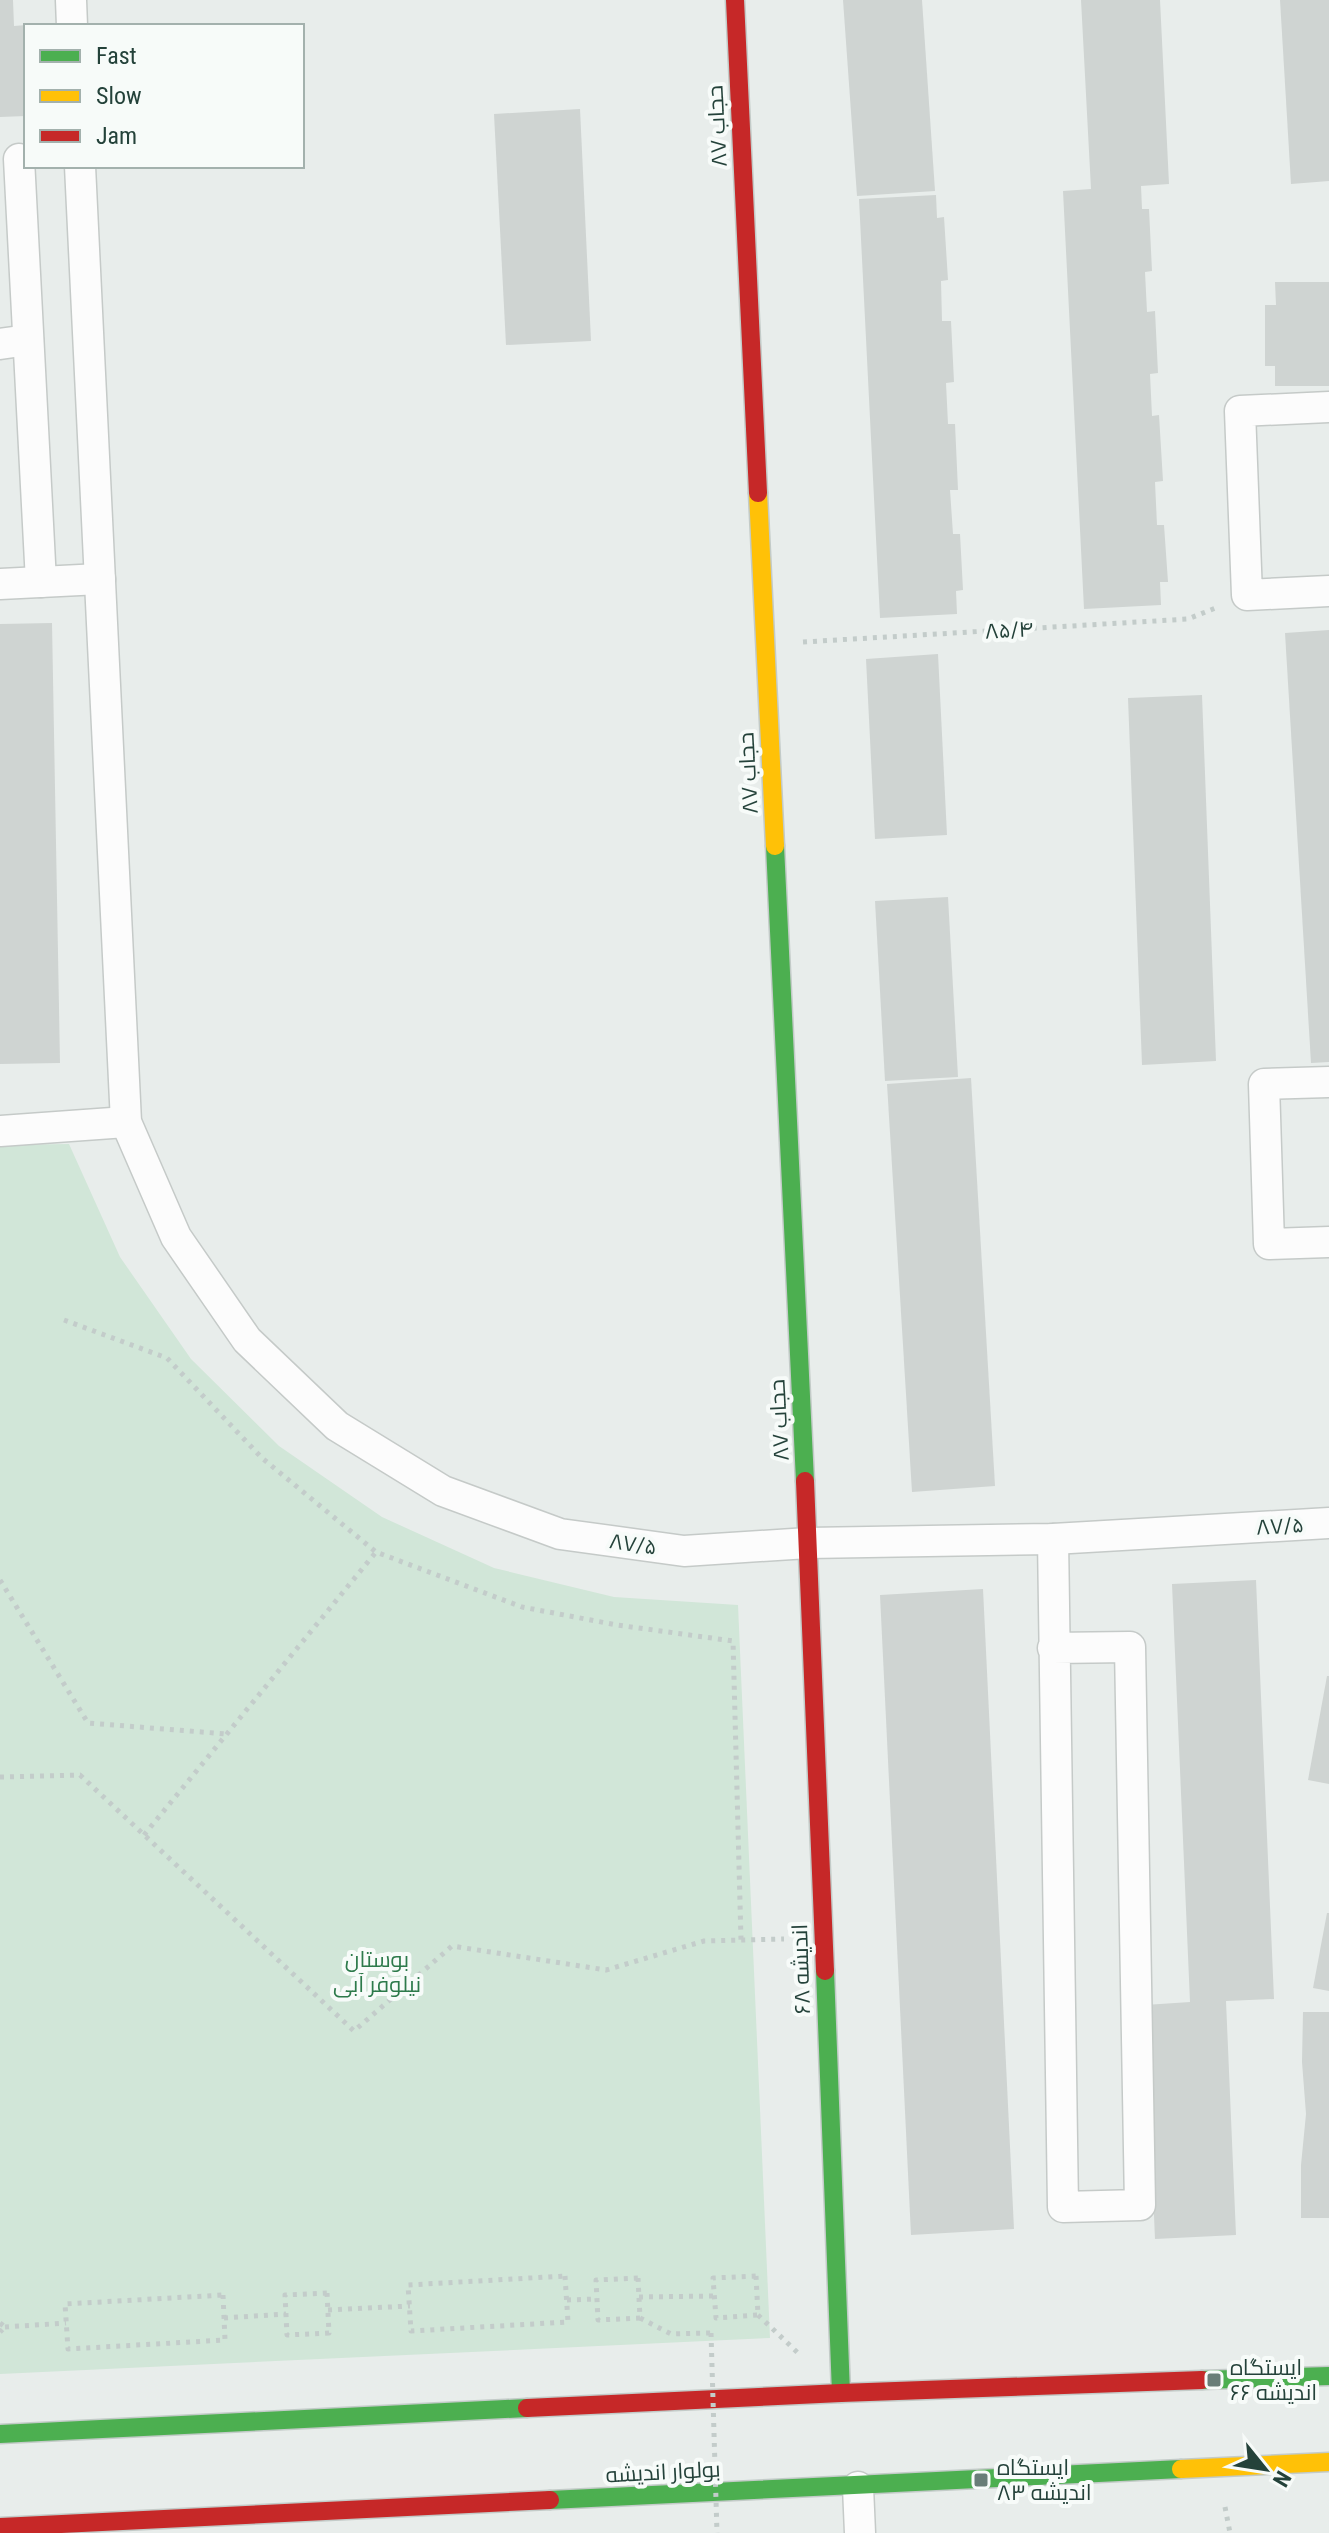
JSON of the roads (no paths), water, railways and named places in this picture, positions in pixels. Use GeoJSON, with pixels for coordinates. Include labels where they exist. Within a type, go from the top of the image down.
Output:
{"type":"FeatureCollection","features":[{"type":"Feature","properties":{"kind":"main road","name":"حجاب ۸۷"},"geometry":{"type":"LineString","coordinates":[[735,0],[808,1543]]}},
{"type":"Feature","properties":{"kind":"main road","name":"اندیشه ۶۸"},"geometry":{"type":"LineString","coordinates":[[808,1543],[841,2393]]}},
{"type":"Feature","properties":{"kind":"main road"},"geometry":{"type":"LineString","coordinates":[[0,2434],[841,2393],[1329,2376]]}},
{"type":"Feature","properties":{"kind":"main road","name":"بولوار اندیشه"},"geometry":{"type":"LineString","coordinates":[[0,2527],[1329,2462]]}},
{"type":"Feature","properties":{"kind":"street"},"geometry":{"type":"LineString","coordinates":[[71,0],[72,24]]}},
{"type":"Feature","properties":{"kind":"street"},"geometry":{"type":"LineString","coordinates":[[15,159],[14,342],[41,582]]}},
{"type":"Feature","properties":{"kind":"street"},"geometry":{"type":"LineString","coordinates":[[0,1131],[126,1122],[80,168]]}},
{"type":"Feature","properties":{"kind":"street"},"geometry":{"type":"LineString","coordinates":[[1329,407],[1240,411],[1247,595],[1329,591]]}},
{"type":"Feature","properties":{"kind":"street"},"geometry":{"type":"LineString","coordinates":[[0,584],[100,579]]}},
{"type":"Feature","properties":{"kind":"street"},"geometry":{"type":"LineString","coordinates":[[1329,1082],[1264,1084],[1269,1244],[1329,1242]]}},
{"type":"Feature","properties":{"kind":"street","name":"۸۷/۵"},"geometry":{"type":"LineString","coordinates":[[126,1122],[176,1237],[247,1340],[337,1426],[443,1491],[560,1534],[684,1551],[808,1543],[1053,1539],[1329,1523]]}},
{"type":"Feature","properties":{"kind":"street"},"geometry":{"type":"LineString","coordinates":[[1053,1539],[1053,1648],[1063,2207],[1140,2205],[1130,1647],[1053,1648]]}},
{"type":"Feature","properties":{"kind":"street"},"geometry":{"type":"LineString","coordinates":[[858,2487],[860,2533]]}},
{"type":"Feature","properties":{"kind":"place","name":"ایستگاه اندیشه ۶۶"},"geometry":{"type":"Point","coordinates":[1214,2380]}},
{"type":"Feature","properties":{"kind":"place","name":"ایستگاه اندیشه ۸۳"},"geometry":{"type":"Point","coordinates":[981,2480]}},
{"type":"Feature","properties":{"kind":"park label","name":"بوستان نیلوفر آبی"},"geometry":{"type":"Point","coordinates":[377,1972]}}]}
